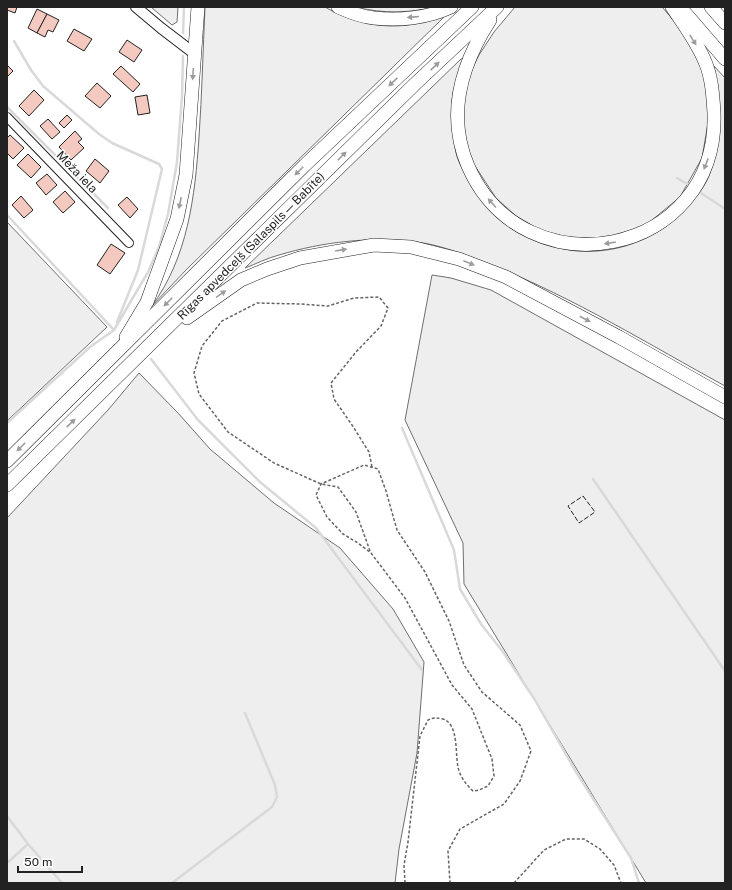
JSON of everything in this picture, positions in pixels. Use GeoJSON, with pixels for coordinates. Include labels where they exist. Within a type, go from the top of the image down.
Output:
{"type":"FeatureCollection","features":[{"type":"Feature","properties":{"kind":"highway"},"geometry":{"type":"LineString","coordinates":[[109,361],[147,302],[177,219],[186,175],[198,7]]}},
{"type":"Feature","properties":{"kind":"highway"},"geometry":{"type":"LineString","coordinates":[[338,7],[373,18],[395,19],[418,17],[435,13],[450,7]]}},
{"type":"Feature","properties":{"kind":"highway","name":"Rīgas apvedceļš (Salaspils — Babīte)"},"geometry":{"type":"LineString","coordinates":[[7,461],[305,164],[472,7]]}},
{"type":"Feature","properties":{"kind":"highway"},"geometry":{"type":"LineString","coordinates":[[497,7],[471,54],[460,89],[457,108],[460,142],[473,177],[486,196],[502,213],[516,224],[545,237],[569,243],[599,245],[628,239],[664,221],[682,205],[693,191],[702,176],[709,159],[714,128],[714,104],[711,82],[706,64],[700,51],[672,7]]}},
{"type":"Feature","properties":{"kind":"highway","name":"Rīgas apvedceļš (Salaspils — Babīte)"},"geometry":{"type":"LineString","coordinates":[[7,486],[416,84],[497,7]]}},
{"type":"Feature","properties":{"kind":"highway"},"geometry":{"type":"LineString","coordinates":[[680,7],[725,59]]}},
{"type":"Feature","properties":{"kind":"highway"},"geometry":{"type":"LineString","coordinates":[[712,7],[725,23]]}},
{"type":"Feature","properties":{"kind":"highway"},"geometry":{"type":"LineString","coordinates":[[155,341],[241,280],[267,269],[300,258],[374,245],[411,247],[459,259],[506,277],[619,337],[725,397]]}},
{"type":"Feature","properties":{"kind":"street"},"geometry":{"type":"LineString","coordinates":[[136,7],[195,54]]}},
{"type":"Feature","properties":{"kind":"street","name":"Meža iela"},"geometry":{"type":"LineString","coordinates":[[7,117],[129,242]]}},
{"type":"Feature","properties":{"kind":"path"},"geometry":{"type":"LineString","coordinates":[[371,553],[356,512],[338,487],[321,484],[274,463],[228,432],[199,394],[194,373],[202,346],[222,321],[257,303],[328,306],[354,298],[379,297],[388,308],[381,326],[356,352],[331,383],[334,400],[369,452],[372,467]]}},
{"type":"Feature","properties":{"kind":"path"},"geometry":{"type":"LineString","coordinates":[[406,883],[404,865],[420,736],[428,720],[434,717],[446,720],[453,728],[458,768],[465,783],[473,790],[480,790],[488,786],[494,776],[492,759],[472,709],[452,685],[405,598],[371,553],[358,542],[343,534],[327,517],[316,495],[321,484],[364,465],[378,469],[397,530],[425,572],[449,621],[464,665],[482,692],[520,725],[531,751],[520,781],[504,804],[460,830],[448,850],[450,883]]}},
{"type":"Feature","properties":{"kind":"path"},"geometry":{"type":"LineString","coordinates":[[514,883],[544,850],[566,839],[584,839],[600,849],[614,865],[621,883]]}},
{"type":"Feature","properties":{"kind":"shaded area"},"geometry":{"type":"Polygon","coordinates":[[[151,7],[178,7],[177,22],[172,25],[151,7]]]}},
{"type":"Feature","properties":{"kind":"shaded area"},"geometry":{"type":"Polygon","coordinates":[[[205,7],[325,7],[357,21],[391,26],[403,26],[444,17],[186,270],[151,307],[164,288],[174,268],[192,204],[199,137],[205,7]]]}},
{"type":"Feature","properties":{"kind":"shaded area"},"geometry":{"type":"Polygon","coordinates":[[[356,7],[436,7],[416,11],[386,12],[356,7]]]}},
{"type":"Feature","properties":{"kind":"shaded area"},"geometry":{"type":"Polygon","coordinates":[[[515,7],[662,7],[684,32],[698,57],[706,84],[709,117],[702,158],[680,197],[646,225],[606,238],[564,236],[540,230],[516,216],[496,198],[473,163],[467,148],[462,122],[464,98],[469,75],[479,55],[494,32],[515,7]]]}},
{"type":"Feature","properties":{"kind":"shaded area"},"geometry":{"type":"Polygon","coordinates":[[[463,58],[462,67],[452,99],[452,123],[457,157],[464,171],[483,201],[493,214],[501,221],[523,235],[546,245],[570,250],[595,251],[619,248],[642,240],[664,227],[684,210],[704,186],[715,157],[719,131],[719,105],[714,66],[725,78],[725,386],[553,292],[494,266],[436,246],[400,240],[347,241],[295,250],[245,268],[463,58]]]}},
{"type":"Feature","properties":{"kind":"shaded area"},"geometry":{"type":"Polygon","coordinates":[[[7,222],[107,327],[7,421],[7,222]]]}},
{"type":"Feature","properties":{"kind":"shaded area"},"geometry":{"type":"Polygon","coordinates":[[[432,275],[451,278],[491,290],[725,420],[725,883],[646,883],[464,584],[463,543],[405,420],[432,275]]]}},
{"type":"Feature","properties":{"kind":"shaded area"},"geometry":{"type":"Polygon","coordinates":[[[139,373],[210,449],[274,503],[340,548],[393,609],[424,662],[417,753],[399,849],[395,883],[7,883],[7,518],[108,410],[139,373]]]}},
{"type":"Feature","properties":{"kind":"building"},"geometry":{"type":"Polygon","coordinates":[[[7,7],[17,7],[15,13],[7,10],[7,7]]]}},
{"type":"Feature","properties":{"kind":"building"},"geometry":{"type":"Polygon","coordinates":[[[37,9],[47,14],[37,33],[28,28],[37,9]]]}},
{"type":"Feature","properties":{"kind":"building"},"geometry":{"type":"Polygon","coordinates":[[[47,14],[59,20],[53,32],[48,30],[45,37],[37,33],[47,14]]]}},
{"type":"Feature","properties":{"kind":"building"},"geometry":{"type":"Polygon","coordinates":[[[74,29],[92,39],[84,51],[67,41],[74,29]]]}},
{"type":"Feature","properties":{"kind":"building"},"geometry":{"type":"Polygon","coordinates":[[[127,40],[142,50],[134,62],[119,52],[127,40]]]}},
{"type":"Feature","properties":{"kind":"building"},"geometry":{"type":"Polygon","coordinates":[[[7,65],[13,71],[7,77],[7,65]]]}},
{"type":"Feature","properties":{"kind":"building"},"geometry":{"type":"Polygon","coordinates":[[[121,66],[140,84],[133,92],[113,74],[121,66]]]}},
{"type":"Feature","properties":{"kind":"building"},"geometry":{"type":"Polygon","coordinates":[[[97,83],[111,96],[100,108],[85,96],[97,83]]]}},
{"type":"Feature","properties":{"kind":"building"},"geometry":{"type":"Polygon","coordinates":[[[34,90],[44,100],[29,116],[19,106],[34,90]]]}},
{"type":"Feature","properties":{"kind":"building"},"geometry":{"type":"Polygon","coordinates":[[[147,95],[150,113],[138,115],[135,97],[147,95]]]}},
{"type":"Feature","properties":{"kind":"building"},"geometry":{"type":"Polygon","coordinates":[[[67,115],[72,120],[64,128],[59,123],[67,115]]]}},
{"type":"Feature","properties":{"kind":"building"},"geometry":{"type":"Polygon","coordinates":[[[48,119],[60,132],[52,139],[40,126],[48,119]]]}},
{"type":"Feature","properties":{"kind":"building"},"geometry":{"type":"Polygon","coordinates":[[[75,131],[82,139],[78,142],[84,148],[71,160],[59,147],[75,131]]]}},
{"type":"Feature","properties":{"kind":"building"},"geometry":{"type":"Polygon","coordinates":[[[10,135],[24,148],[13,159],[7,153],[7,138],[10,135]]]}},
{"type":"Feature","properties":{"kind":"building"},"geometry":{"type":"Polygon","coordinates":[[[28,154],[41,167],[31,178],[17,165],[28,154]]]}},
{"type":"Feature","properties":{"kind":"building"},"geometry":{"type":"Polygon","coordinates":[[[95,159],[109,171],[100,183],[86,171],[95,159]]]}},
{"type":"Feature","properties":{"kind":"building"},"geometry":{"type":"Polygon","coordinates":[[[47,174],[57,185],[46,195],[36,183],[47,174]]]}},
{"type":"Feature","properties":{"kind":"building"},"geometry":{"type":"Polygon","coordinates":[[[65,191],[75,202],[63,213],[53,202],[65,191]]]}},
{"type":"Feature","properties":{"kind":"building"},"geometry":{"type":"Polygon","coordinates":[[[21,196],[33,210],[24,218],[12,205],[21,196]]]}},
{"type":"Feature","properties":{"kind":"building"},"geometry":{"type":"Polygon","coordinates":[[[127,197],[138,209],[130,218],[118,205],[127,197]]]}},
{"type":"Feature","properties":{"kind":"building"},"geometry":{"type":"Polygon","coordinates":[[[111,244],[125,253],[110,274],[97,265],[111,244]]]}},
{"type":"Feature","properties":{"kind":"waterway"},"geometry":{"type":"LineString","coordinates":[[183,33],[184,7]]}},
{"type":"Feature","properties":{"kind":"waterway"},"geometry":{"type":"LineString","coordinates":[[14,41],[31,70],[43,86],[99,134],[112,143],[159,164],[162,169],[138,270],[117,322]]}},
{"type":"Feature","properties":{"kind":"waterway"},"geometry":{"type":"LineString","coordinates":[[7,423],[90,347],[114,330],[148,272],[159,247],[168,214],[177,162],[182,96],[183,56]]}},
{"type":"Feature","properties":{"kind":"waterway"},"geometry":{"type":"LineString","coordinates":[[7,107],[108,208]]}},
{"type":"Feature","properties":{"kind":"waterway"},"geometry":{"type":"LineString","coordinates":[[677,178],[689,185]]}},
{"type":"Feature","properties":{"kind":"waterway"},"geometry":{"type":"LineString","coordinates":[[698,191],[725,209]]}},
{"type":"Feature","properties":{"kind":"waterway"},"geometry":{"type":"LineString","coordinates":[[7,215],[114,330]]}},
{"type":"Feature","properties":{"kind":"waterway"},"geometry":{"type":"LineString","coordinates":[[151,359],[198,420],[260,482],[316,528],[422,670]]}},
{"type":"Feature","properties":{"kind":"waterway"},"geometry":{"type":"LineString","coordinates":[[402,428],[454,550],[460,589],[481,624],[503,652],[535,700],[576,772],[631,858],[639,883]]}},
{"type":"Feature","properties":{"kind":"waterway"},"geometry":{"type":"LineString","coordinates":[[593,479],[725,671]]}},
{"type":"Feature","properties":{"kind":"waterway"},"geometry":{"type":"LineString","coordinates":[[172,883],[272,807],[277,797],[275,785],[245,713]]}},
{"type":"Feature","properties":{"kind":"waterway"},"geometry":{"type":"LineString","coordinates":[[7,816],[28,844],[62,883]]}},
{"type":"Feature","properties":{"kind":"waterway"},"geometry":{"type":"LineString","coordinates":[[7,863],[28,844]]}},
{"type":"Feature","properties":{"kind":"fence"},"geometry":{"type":"LineString","coordinates":[[583,496],[595,512],[579,523],[568,506],[583,496]]}}]}
